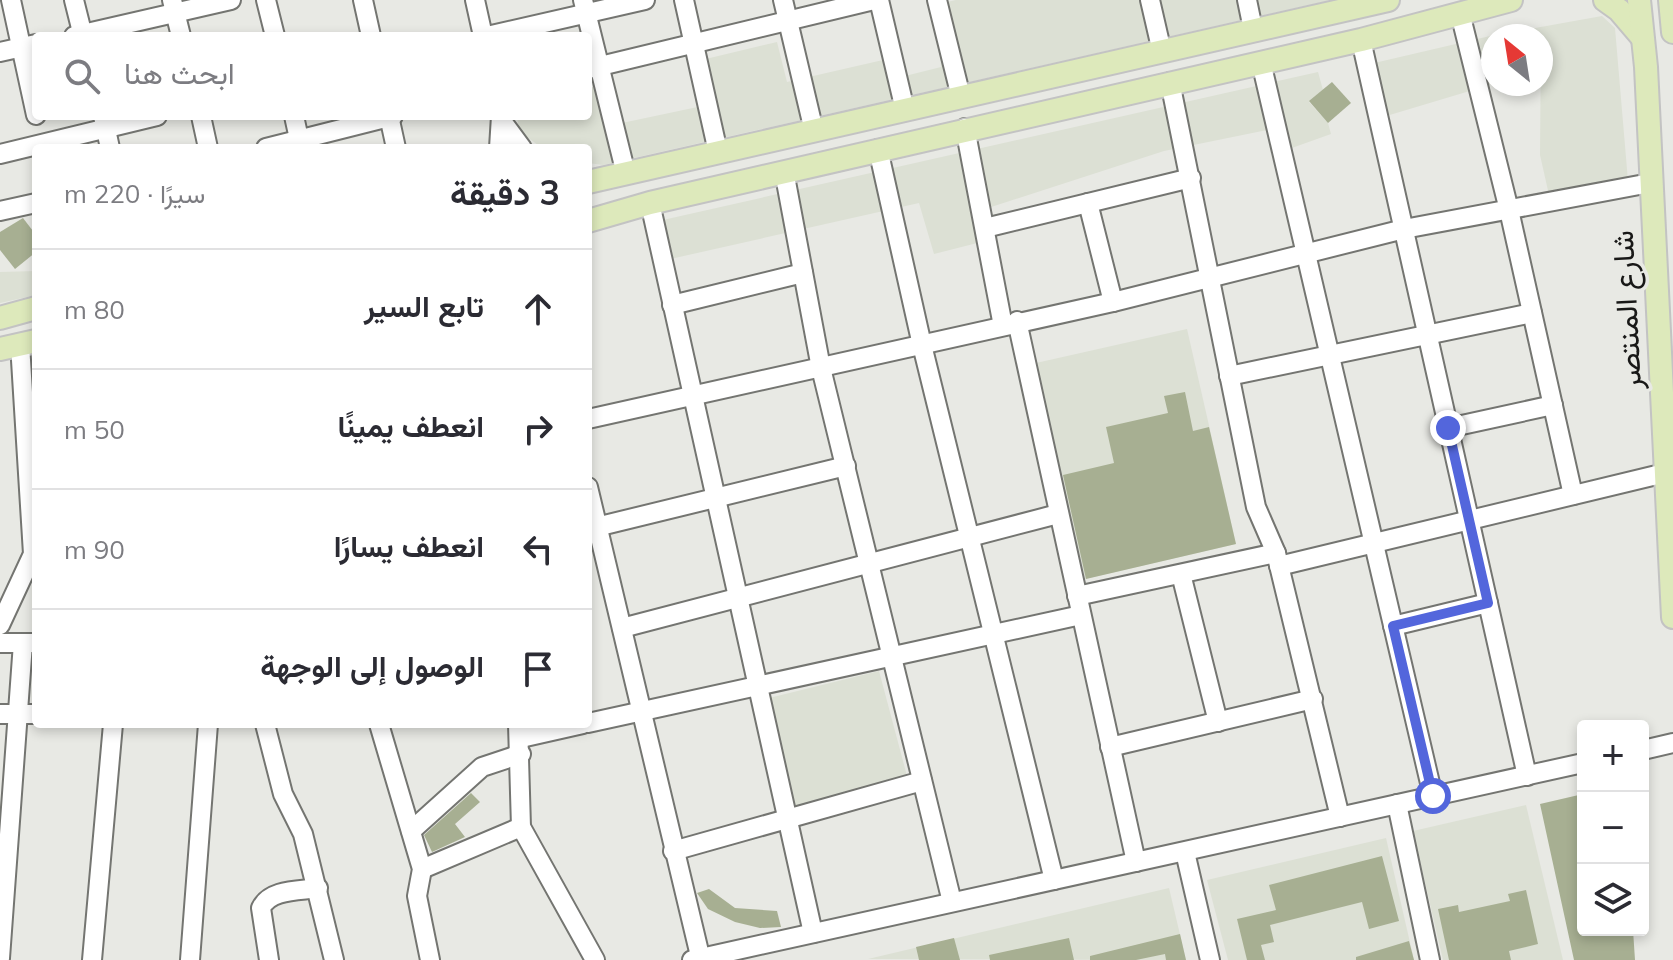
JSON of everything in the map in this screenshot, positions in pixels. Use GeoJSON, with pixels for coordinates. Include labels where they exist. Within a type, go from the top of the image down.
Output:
{"type":"FeatureCollection","features":[{"type":"Feature","properties":{"kind":"main road"},"geometry":{"type":"LineString","coordinates":[[592,181],[1162,52],[1353,4],[1388,0]]}},
{"type":"Feature","properties":{"kind":"main road"},"geometry":{"type":"LineString","coordinates":[[592,220],[650,203],[965,128],[1361,40],[1511,0]]}},
{"type":"Feature","properties":{"kind":"main road"},"geometry":{"type":"LineString","coordinates":[[1605,0],[1619,10],[1642,37]]}},
{"type":"Feature","properties":{"kind":"main road","name":"شارع المنتصر"},"geometry":{"type":"LineString","coordinates":[[1639,0],[1673,617]]}},
{"type":"Feature","properties":{"kind":"main road"},"geometry":{"type":"LineString","coordinates":[[1670,0],[1673,32]]}},
{"type":"Feature","properties":{"kind":"main road"},"geometry":{"type":"LineString","coordinates":[[0,318],[32,309]]}},
{"type":"Feature","properties":{"kind":"street"},"geometry":{"type":"LineString","coordinates":[[11,0],[28,46],[32,80]]}},
{"type":"Feature","properties":{"kind":"street"},"geometry":{"type":"LineString","coordinates":[[74,0],[79,32]]}},
{"type":"Feature","properties":{"kind":"street"},"geometry":{"type":"LineString","coordinates":[[90,32],[174,6],[231,0]]}},
{"type":"Feature","properties":{"kind":"street"},"geometry":{"type":"LineString","coordinates":[[266,0],[274,32]]}},
{"type":"Feature","properties":{"kind":"street"},"geometry":{"type":"LineString","coordinates":[[363,0],[370,32]]}},
{"type":"Feature","properties":{"kind":"street"},"geometry":{"type":"LineString","coordinates":[[475,0],[484,32]]}},
{"type":"Feature","properties":{"kind":"street"},"geometry":{"type":"LineString","coordinates":[[498,32],[584,6],[645,0]]}},
{"type":"Feature","properties":{"kind":"street"},"geometry":{"type":"LineString","coordinates":[[684,0],[718,152]]}},
{"type":"Feature","properties":{"kind":"street"},"geometry":{"type":"LineString","coordinates":[[783,0],[814,131]]}},
{"type":"Feature","properties":{"kind":"street"},"geometry":{"type":"LineString","coordinates":[[626,174],[593,68],[787,20],[876,0],[905,110]]}},
{"type":"Feature","properties":{"kind":"street"},"geometry":{"type":"LineString","coordinates":[[937,0],[961,97]]}},
{"type":"Feature","properties":{"kind":"street"},"geometry":{"type":"LineString","coordinates":[[1150,0],[1162,52]]}},
{"type":"Feature","properties":{"kind":"street"},"geometry":{"type":"LineString","coordinates":[[1247,0],[1253,29]]}},
{"type":"Feature","properties":{"kind":"street"},"geometry":{"type":"LineString","coordinates":[[174,6],[180,32]]}},
{"type":"Feature","properties":{"kind":"street"},"geometry":{"type":"LineString","coordinates":[[584,6],[588,32]]}},
{"type":"Feature","properties":{"kind":"street"},"geometry":{"type":"LineString","coordinates":[[1460,13],[1509,210],[1573,495]]}},
{"type":"Feature","properties":{"kind":"street"},"geometry":{"type":"LineString","coordinates":[[1361,40],[1527,776]]}},
{"type":"Feature","properties":{"kind":"street"},"geometry":{"type":"LineString","coordinates":[[0,52],[28,46]]}},
{"type":"Feature","properties":{"kind":"street"},"geometry":{"type":"LineString","coordinates":[[1261,62],[1433,796]]}},
{"type":"Feature","properties":{"kind":"street"},"geometry":{"type":"LineString","coordinates":[[1170,82],[1256,507],[1278,560],[1340,817]]}},
{"type":"Feature","properties":{"kind":"street"},"geometry":{"type":"LineString","coordinates":[[37,120],[43,144]]}},
{"type":"Feature","properties":{"kind":"street"},"geometry":{"type":"LineString","coordinates":[[202,120],[207,144]]}},
{"type":"Feature","properties":{"kind":"street"},"geometry":{"type":"LineString","coordinates":[[295,120],[300,144],[378,120]]}},
{"type":"Feature","properties":{"kind":"street"},"geometry":{"type":"LineString","coordinates":[[392,120],[395,144]]}},
{"type":"Feature","properties":{"kind":"street"},"geometry":{"type":"LineString","coordinates":[[499,144],[501,120]]}},
{"type":"Feature","properties":{"kind":"street"},"geometry":{"type":"LineString","coordinates":[[502,120],[519,144]]}},
{"type":"Feature","properties":{"kind":"street"},"geometry":{"type":"LineString","coordinates":[[48,144],[104,122],[109,144]]}},
{"type":"Feature","properties":{"kind":"street"},"geometry":{"type":"LineString","coordinates":[[965,128],[985,228],[1058,514],[1136,862]]}},
{"type":"Feature","properties":{"kind":"street"},"geometry":{"type":"LineString","coordinates":[[0,154],[32,148]]}},
{"type":"Feature","properties":{"kind":"street"},"geometry":{"type":"LineString","coordinates":[[878,149],[922,345],[1054,880]]}},
{"type":"Feature","properties":{"kind":"street"},"geometry":{"type":"LineString","coordinates":[[784,171],[821,368],[952,902]]}},
{"type":"Feature","properties":{"kind":"street"},"geometry":{"type":"LineString","coordinates":[[985,228],[1191,178]]}},
{"type":"Feature","properties":{"kind":"street"},"geometry":{"type":"LineString","coordinates":[[592,418],[1113,302],[1404,229],[1650,183]]}},
{"type":"Feature","properties":{"kind":"street"},"geometry":{"type":"LineString","coordinates":[[650,203],[813,933]]}},
{"type":"Feature","properties":{"kind":"street"},"geometry":{"type":"LineString","coordinates":[[1088,203],[1113,302]]}},
{"type":"Feature","properties":{"kind":"street"},"geometry":{"type":"LineString","coordinates":[[0,211],[32,204]]}},
{"type":"Feature","properties":{"kind":"street"},"geometry":{"type":"LineString","coordinates":[[672,305],[803,273]]}},
{"type":"Feature","properties":{"kind":"street"},"geometry":{"type":"LineString","coordinates":[[1229,376],[1532,313]]}},
{"type":"Feature","properties":{"kind":"street"},"geometry":{"type":"LineString","coordinates":[[19,345],[32,515]]}},
{"type":"Feature","properties":{"kind":"street"},"geometry":{"type":"LineString","coordinates":[[1448,428],[1553,405]]}},
{"type":"Feature","properties":{"kind":"street"},"geometry":{"type":"LineString","coordinates":[[846,466],[592,528],[622,628],[698,959],[1577,764]]}},
{"type":"Feature","properties":{"kind":"street"},"geometry":{"type":"LineString","coordinates":[[1077,596],[1181,574],[1374,543],[1665,473]]}},
{"type":"Feature","properties":{"kind":"street"},"geometry":{"type":"LineString","coordinates":[[622,628],[1058,514]]}},
{"type":"Feature","properties":{"kind":"street"},"geometry":{"type":"LineString","coordinates":[[0,625],[32,560]]}},
{"type":"Feature","properties":{"kind":"street"},"geometry":{"type":"LineString","coordinates":[[1181,574],[1218,722]]}},
{"type":"Feature","properties":{"kind":"street"},"geometry":{"type":"LineString","coordinates":[[1393,626],[1488,603]]}},
{"type":"Feature","properties":{"kind":"street"},"geometry":{"type":"LineString","coordinates":[[592,721],[1081,615]]}},
{"type":"Feature","properties":{"kind":"street"},"geometry":{"type":"LineString","coordinates":[[0,643],[29,643],[8,714],[0,958]]}},
{"type":"Feature","properties":{"kind":"street"},"geometry":{"type":"LineString","coordinates":[[1110,747],[1313,699]]}},
{"type":"Feature","properties":{"kind":"street"},"geometry":{"type":"LineString","coordinates":[[8,714],[32,714]]}},
{"type":"Feature","properties":{"kind":"street"},"geometry":{"type":"LineString","coordinates":[[92,960],[113,728]]}},
{"type":"Feature","properties":{"kind":"street"},"geometry":{"type":"LineString","coordinates":[[190,960],[208,728]]}},
{"type":"Feature","properties":{"kind":"street"},"geometry":{"type":"LineString","coordinates":[[266,728],[283,794],[303,834],[334,960]]}},
{"type":"Feature","properties":{"kind":"street"},"geometry":{"type":"LineString","coordinates":[[380,728],[422,869],[417,896],[430,960]]}},
{"type":"Feature","properties":{"kind":"street"},"geometry":{"type":"LineString","coordinates":[[411,831],[482,767],[520,739],[565,728]]}},
{"type":"Feature","properties":{"kind":"street"},"geometry":{"type":"LineString","coordinates":[[520,739],[521,827],[595,960]]}},
{"type":"Feature","properties":{"kind":"street"},"geometry":{"type":"LineString","coordinates":[[1649,749],[1673,743]]}},
{"type":"Feature","properties":{"kind":"street"},"geometry":{"type":"LineString","coordinates":[[673,851],[922,781]]}},
{"type":"Feature","properties":{"kind":"street"},"geometry":{"type":"LineString","coordinates":[[1397,804],[1430,960]]}},
{"type":"Feature","properties":{"kind":"street"},"geometry":{"type":"LineString","coordinates":[[422,869],[521,827]]}},
{"type":"Feature","properties":{"kind":"street"},"geometry":{"type":"LineString","coordinates":[[1185,852],[1210,960]]}},
{"type":"Feature","properties":{"kind":"street"},"geometry":{"type":"LineString","coordinates":[[269,960],[261,908],[264,902],[276,894],[318,888]]}},
{"type":"Feature","properties":{"kind":"shaded area"},"geometry":{"type":"Polygon","coordinates":[[[956,0],[1331,0],[603,165],[592,164],[592,144],[537,144],[519,131],[518,120],[592,120],[592,87],[603,85],[603,127],[707,105],[689,63],[777,42],[787,82],[883,60],[897,78],[941,67],[938,4],[956,0]]]}},
{"type":"Feature","properties":{"kind":"shaded area"},"geometry":{"type":"Polygon","coordinates":[[[1602,16],[1615,28],[1628,181],[1549,195],[1540,155],[1540,96],[1553,96],[1553,25],[1602,16]]]}},
{"type":"Feature","properties":{"kind":"shaded area"},"geometry":{"type":"Polygon","coordinates":[[[1481,38],[1481,88],[1383,117],[1370,64],[1481,38]]]}},
{"type":"Feature","properties":{"kind":"shaded area"},"geometry":{"type":"Polygon","coordinates":[[[1318,72],[1323,90],[1309,102],[1328,123],[1331,134],[1289,149],[1282,127],[1164,151],[985,209],[993,239],[934,254],[919,203],[666,260],[654,222],[1318,72]]]}},
{"type":"Feature","properties":{"kind":"shaded area"},"geometry":{"type":"Polygon","coordinates":[[[32,271],[32,296],[0,303],[0,272],[32,271]]]}},
{"type":"Feature","properties":{"kind":"shaded area"},"geometry":{"type":"Polygon","coordinates":[[[1187,329],[1236,544],[1085,579],[1036,363],[1187,329]]]}},
{"type":"Feature","properties":{"kind":"shaded area"},"geometry":{"type":"Polygon","coordinates":[[[879,671],[907,776],[791,807],[765,699],[879,671]]]}},
{"type":"Feature","properties":{"kind":"shaded area"},"geometry":{"type":"Polygon","coordinates":[[[1526,805],[1563,960],[1443,960],[1413,831],[1526,805]]]}},
{"type":"Feature","properties":{"kind":"shaded area"},"geometry":{"type":"Polygon","coordinates":[[[1386,838],[1414,960],[1228,960],[1207,880],[1386,838]]]}},
{"type":"Feature","properties":{"kind":"shaded area"},"geometry":{"type":"Polygon","coordinates":[[[1169,888],[1186,960],[868,959],[1169,888]]]}},
{"type":"Feature","properties":{"kind":"building"},"geometry":{"type":"Polygon","coordinates":[[[1332,82],[1351,103],[1328,123],[1309,101],[1332,82]]]}},
{"type":"Feature","properties":{"kind":"building"},"geometry":{"type":"Polygon","coordinates":[[[23,218],[32,230],[32,255],[15,269],[0,250],[0,232],[23,218]]]}},
{"type":"Feature","properties":{"kind":"building"},"geometry":{"type":"Polygon","coordinates":[[[1185,392],[1193,431],[1209,427],[1236,544],[1086,579],[1063,475],[1114,463],[1106,427],[1168,413],[1164,396],[1185,392]]]}},
{"type":"Feature","properties":{"kind":"building"},"geometry":{"type":"Polygon","coordinates":[[[471,793],[480,802],[455,824],[465,837],[432,852],[424,835],[471,793]]]}},
{"type":"Feature","properties":{"kind":"building"},"geometry":{"type":"Polygon","coordinates":[[[1577,795],[1577,936],[1633,936],[1635,960],[1574,960],[1540,804],[1577,795]]]}},
{"type":"Feature","properties":{"kind":"building"},"geometry":{"type":"Polygon","coordinates":[[[1382,856],[1399,921],[1369,929],[1362,902],[1270,925],[1274,942],[1261,945],[1265,960],[1247,960],[1237,919],[1276,910],[1269,885],[1382,856]]]}},
{"type":"Feature","properties":{"kind":"building"},"geometry":{"type":"Polygon","coordinates":[[[709,889],[735,908],[777,911],[781,927],[760,928],[735,922],[708,909],[697,893],[709,889]]]}},
{"type":"Feature","properties":{"kind":"building"},"geometry":{"type":"Polygon","coordinates":[[[1526,890],[1538,944],[1509,951],[1511,960],[1449,960],[1438,909],[1458,905],[1459,912],[1510,901],[1508,894],[1526,890]]]}},
{"type":"Feature","properties":{"kind":"building"},"geometry":{"type":"Polygon","coordinates":[[[1180,934],[1186,960],[1166,960],[1165,954],[1136,960],[1090,960],[1090,956],[1180,934]]]}},
{"type":"Feature","properties":{"kind":"building"},"geometry":{"type":"Polygon","coordinates":[[[954,938],[960,960],[919,960],[916,947],[954,938]]]}},
{"type":"Feature","properties":{"kind":"building"},"geometry":{"type":"Polygon","coordinates":[[[1069,938],[1074,960],[990,960],[989,955],[1069,938]]]}},
{"type":"Feature","properties":{"kind":"building"},"geometry":{"type":"Polygon","coordinates":[[[1409,941],[1414,960],[1356,960],[1356,957],[1409,941]]]}},
{"type":"Feature","properties":{"kind":"route"},"geometry":{"type":"LineString","coordinates":[[1433,796],[1393,626],[1488,603],[1448,428]]}}]}
